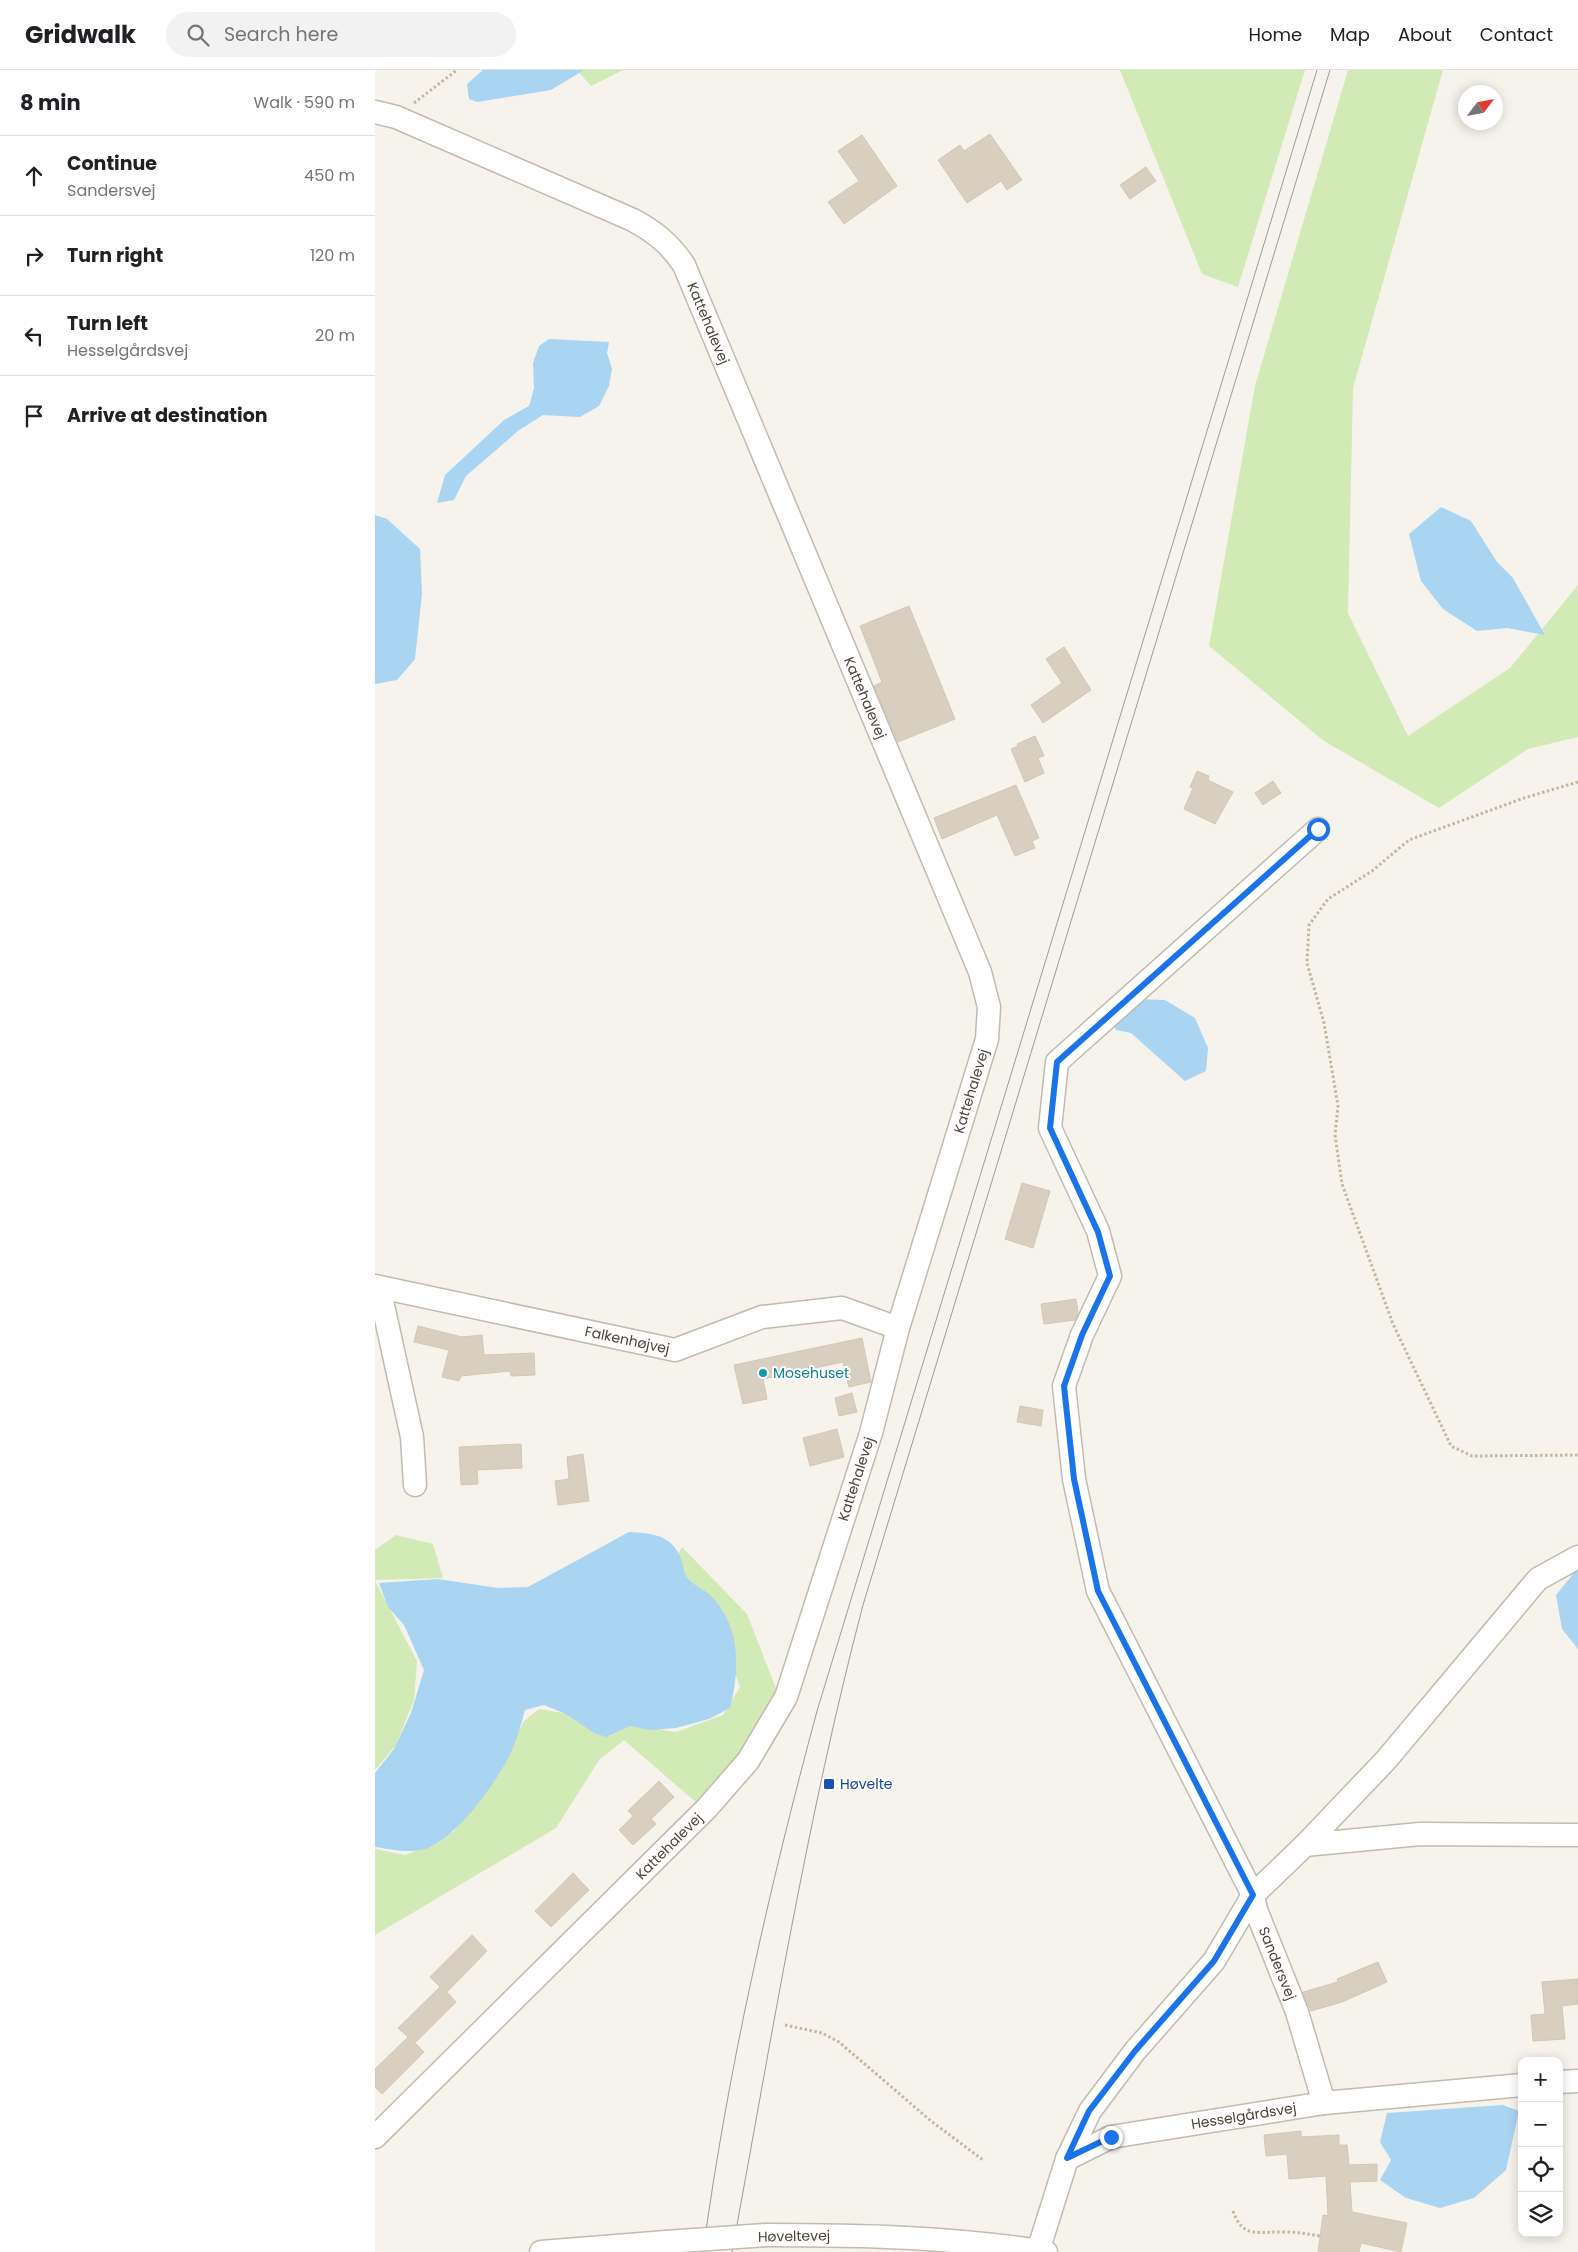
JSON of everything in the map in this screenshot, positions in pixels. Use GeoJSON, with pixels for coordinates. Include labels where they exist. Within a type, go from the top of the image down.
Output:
{"type":"FeatureCollection","features":[{"type":"Feature","properties":{"kind":"street","name":"Kattehalevej"},"geometry":{"type":"LineString","coordinates":[[375,112],[396,117],[633,220],[657,234],[671,246],[684,265],[980,972],[989,1007],[987,1039],[898,1328],[871,1433],[785,1697],[748,1761],[707,1808],[375,2136]]}},
{"type":"Feature","properties":{"kind":"street","name":"Sandersvej"},"geometry":{"type":"LineString","coordinates":[[1318,829],[1057,1062],[1050,1128],[1098,1232],[1110,1276],[1082,1335],[1064,1386],[1074,1479],[1098,1591],[1253,1895],[1256,1910],[1297,2012],[1324,2102]]}},
{"type":"Feature","properties":{"kind":"street","name":"Falkenhøjvej"},"geometry":{"type":"LineString","coordinates":[[415,1486],[412,1437],[377,1287],[675,1350],[761,1317],[842,1308],[898,1328]]}},
{"type":"Feature","properties":{"kind":"street"},"geometry":{"type":"LineString","coordinates":[[1042,2251],[1067,2158],[1089,2111],[1135,2051],[1214,1961],[1253,1895],[1305,1845],[1386,1760],[1538,1579],[1578,1557]]}},
{"type":"Feature","properties":{"kind":"street"},"geometry":{"type":"LineString","coordinates":[[1305,1845],[1420,1834],[1578,1835]]}},
{"type":"Feature","properties":{"kind":"street"},"geometry":{"type":"LineString","coordinates":[[1563,2082],[1578,2081]]}},
{"type":"Feature","properties":{"kind":"street","name":"Hesselgårdsvej"},"geometry":{"type":"LineString","coordinates":[[1067,2158],[1111,2137],[1324,2102],[1518,2086]]}},
{"type":"Feature","properties":{"kind":"street","name":"Høveltevej"},"geometry":{"type":"LineString","coordinates":[[541,2252],[766,2235],[934,2238],[1042,2251]]}},
{"type":"Feature","properties":{"kind":"path"},"geometry":{"type":"LineString","coordinates":[[1578,782],[1523,798],[1409,840],[1372,871],[1328,899],[1309,925],[1307,962],[1324,1023],[1338,1106],[1335,1135],[1342,1184],[1393,1324],[1451,1446],[1472,1456],[1578,1455]]}},
{"type":"Feature","properties":{"kind":"path"},"geometry":{"type":"LineString","coordinates":[[785,2024],[822,2033],[839,2042],[931,2121],[983,2160]]}},
{"type":"Feature","properties":{"kind":"path"},"geometry":{"type":"LineString","coordinates":[[1233,2211],[1241,2227],[1249,2231],[1297,2232],[1320,2236]]}},
{"type":"Feature","properties":{"kind":"green space"},"geometry":{"type":"Polygon","coordinates":[[[577,70],[623,70],[591,86],[577,70]]]}},
{"type":"Feature","properties":{"kind":"green space"},"geometry":{"type":"Polygon","coordinates":[[[1120,70],[1305,70],[1238,287],[1202,274],[1120,70]]]}},
{"type":"Feature","properties":{"kind":"green space"},"geometry":{"type":"Polygon","coordinates":[[[1348,70],[1443,70],[1353,388],[1348,613],[1408,736],[1510,668],[1578,585],[1578,737],[1528,749],[1439,808],[1324,741],[1209,646],[1255,386],[1348,70]]]}},
{"type":"Feature","properties":{"kind":"green space"},"geometry":{"type":"Polygon","coordinates":[[[396,1535],[433,1544],[443,1578],[375,1580],[375,1550],[396,1535]]]}},
{"type":"Feature","properties":{"kind":"green space"},"geometry":{"type":"Polygon","coordinates":[[[682,1547],[747,1614],[784,1709],[699,1805],[624,1740],[599,1760],[556,1828],[375,1935],[375,1849],[405,1855],[436,1844],[454,1831],[488,1788],[524,1721],[539,1709],[676,1732],[723,1715],[740,1687],[709,1599],[670,1568],[682,1547]]]}},
{"type":"Feature","properties":{"kind":"green space"},"geometry":{"type":"Polygon","coordinates":[[[375,1581],[417,1661],[414,1700],[396,1745],[375,1770],[375,1581]]]}},
{"type":"Feature","properties":{"kind":"water"},"geometry":{"type":"Polygon","coordinates":[[[483,70],[584,70],[551,90],[477,102],[469,99],[467,84],[483,70]]]}},
{"type":"Feature","properties":{"kind":"water"},"geometry":{"type":"Polygon","coordinates":[[[549,339],[609,342],[607,353],[612,369],[609,386],[599,406],[580,417],[543,415],[518,431],[466,476],[454,500],[437,503],[445,475],[504,420],[529,406],[534,388],[533,363],[539,346],[549,339]]]}},
{"type":"Feature","properties":{"kind":"water"},"geometry":{"type":"Polygon","coordinates":[[[1441,507],[1471,521],[1497,562],[1513,578],[1545,635],[1507,628],[1477,631],[1443,609],[1421,581],[1409,534],[1441,507]]]}},
{"type":"Feature","properties":{"kind":"water"},"geometry":{"type":"Polygon","coordinates":[[[375,515],[387,519],[420,549],[422,594],[415,659],[397,680],[375,684],[375,515]]]}},
{"type":"Feature","properties":{"kind":"water"},"geometry":{"type":"Polygon","coordinates":[[[1133,999],[1165,1000],[1195,1018],[1208,1048],[1206,1071],[1185,1081],[1131,1033],[1116,1030],[1112,1022],[1133,999]]]}},
{"type":"Feature","properties":{"kind":"water"},"geometry":{"type":"Polygon","coordinates":[[[629,1532],[651,1534],[670,1542],[679,1554],[688,1579],[710,1595],[728,1620],[733,1634],[736,1663],[730,1708],[709,1719],[676,1728],[650,1730],[630,1726],[606,1737],[594,1733],[566,1714],[544,1705],[525,1710],[507,1760],[478,1803],[456,1828],[433,1846],[421,1850],[404,1851],[375,1847],[375,1773],[394,1749],[411,1713],[424,1670],[404,1625],[388,1607],[379,1583],[438,1579],[498,1588],[528,1587],[629,1532]]]}},
{"type":"Feature","properties":{"kind":"water"},"geometry":{"type":"Polygon","coordinates":[[[1578,1568],[1578,1649],[1562,1629],[1556,1595],[1578,1568]]]}},
{"type":"Feature","properties":{"kind":"water"},"geometry":{"type":"Polygon","coordinates":[[[1503,2105],[1518,2111],[1506,2170],[1474,2198],[1440,2208],[1406,2198],[1380,2180],[1391,2160],[1380,2142],[1387,2113],[1503,2105]]]}},
{"type":"Feature","properties":{"kind":"building"},"geometry":{"type":"Polygon","coordinates":[[[990,134],[1022,180],[1007,190],[1001,181],[967,203],[938,160],[960,145],[964,151],[990,134]]]}},
{"type":"Feature","properties":{"kind":"building"},"geometry":{"type":"Polygon","coordinates":[[[862,135],[897,186],[844,224],[828,202],[859,181],[838,151],[862,135]]]}},
{"type":"Feature","properties":{"kind":"building"},"geometry":{"type":"Polygon","coordinates":[[[1146,167],[1156,181],[1130,199],[1120,185],[1146,167]]]}},
{"type":"Feature","properties":{"kind":"building"},"geometry":{"type":"Polygon","coordinates":[[[909,606],[955,719],[898,742],[874,686],[882,682],[860,626],[909,606]]]}},
{"type":"Feature","properties":{"kind":"building"},"geometry":{"type":"Polygon","coordinates":[[[1064,647],[1091,690],[1043,723],[1031,705],[1062,683],[1046,659],[1064,647]]]}},
{"type":"Feature","properties":{"kind":"building"},"geometry":{"type":"Polygon","coordinates":[[[1035,736],[1044,756],[1038,758],[1044,773],[1025,782],[1011,749],[1018,746],[1017,744],[1035,736]]]}},
{"type":"Feature","properties":{"kind":"building"},"geometry":{"type":"Polygon","coordinates":[[[1197,771],[1209,776],[1208,780],[1233,792],[1215,824],[1184,809],[1193,788],[1190,787],[1197,771]]]}},
{"type":"Feature","properties":{"kind":"building"},"geometry":{"type":"Polygon","coordinates":[[[1273,781],[1281,793],[1263,805],[1255,793],[1273,781]]]}},
{"type":"Feature","properties":{"kind":"building"},"geometry":{"type":"Polygon","coordinates":[[[1016,785],[1039,838],[1032,841],[1035,848],[1015,856],[997,815],[942,839],[934,818],[1016,785]]]}},
{"type":"Feature","properties":{"kind":"building"},"geometry":{"type":"Polygon","coordinates":[[[1022,1183],[1050,1191],[1033,1248],[1005,1239],[1022,1183]]]}},
{"type":"Feature","properties":{"kind":"building"},"geometry":{"type":"Polygon","coordinates":[[[1076,1299],[1078,1313],[1075,1320],[1044,1324],[1041,1304],[1076,1299]]]}},
{"type":"Feature","properties":{"kind":"building"},"geometry":{"type":"Polygon","coordinates":[[[418,1326],[462,1337],[482,1335],[484,1355],[534,1353],[535,1375],[511,1376],[510,1371],[461,1376],[459,1381],[442,1377],[449,1350],[414,1342],[418,1326]]]}},
{"type":"Feature","properties":{"kind":"building","name":"Mosehuset"},"geometry":{"type":"Polygon","coordinates":[[[862,1338],[871,1382],[849,1387],[843,1362],[763,1379],[767,1399],[743,1404],[734,1365],[862,1338]]]}},
{"type":"Feature","properties":{"kind":"building"},"geometry":{"type":"Polygon","coordinates":[[[852,1393],[857,1412],[839,1416],[835,1398],[852,1393]]]}},
{"type":"Feature","properties":{"kind":"building"},"geometry":{"type":"Polygon","coordinates":[[[1020,1406],[1043,1410],[1041,1426],[1017,1422],[1020,1406]]]}},
{"type":"Feature","properties":{"kind":"building"},"geometry":{"type":"Polygon","coordinates":[[[837,1429],[844,1457],[810,1466],[803,1438],[837,1429]]]}},
{"type":"Feature","properties":{"kind":"building"},"geometry":{"type":"Polygon","coordinates":[[[521,1444],[522,1468],[477,1470],[478,1484],[461,1485],[459,1447],[521,1444]]]}},
{"type":"Feature","properties":{"kind":"building"},"geometry":{"type":"Polygon","coordinates":[[[583,1454],[589,1501],[558,1505],[555,1481],[569,1479],[567,1457],[583,1454]]]}},
{"type":"Feature","properties":{"kind":"building"},"geometry":{"type":"Polygon","coordinates":[[[659,1781],[674,1797],[651,1819],[656,1824],[633,1845],[619,1830],[633,1816],[628,1811],[659,1781]]]}},
{"type":"Feature","properties":{"kind":"building"},"geometry":{"type":"Polygon","coordinates":[[[573,1873],[589,1890],[551,1927],[535,1911],[573,1873]]]}},
{"type":"Feature","properties":{"kind":"building"},"geometry":{"type":"Polygon","coordinates":[[[472,1935],[487,1951],[447,1992],[456,2002],[415,2043],[424,2052],[382,2094],[375,2087],[375,2069],[408,2037],[398,2028],[440,1987],[430,1977],[472,1935]]]}},
{"type":"Feature","properties":{"kind":"building"},"geometry":{"type":"Polygon","coordinates":[[[1378,1962],[1387,1982],[1342,2002],[1311,2011],[1303,1992],[1338,1982],[1337,1979],[1378,1962]]]}},
{"type":"Feature","properties":{"kind":"building"},"geometry":{"type":"Polygon","coordinates":[[[1578,1979],[1578,2004],[1562,2006],[1565,2039],[1533,2041],[1531,2015],[1545,2014],[1542,1982],[1578,1979]]]}},
{"type":"Feature","properties":{"kind":"building"},"geometry":{"type":"Polygon","coordinates":[[[1301,2131],[1301,2137],[1339,2135],[1339,2145],[1347,2145],[1349,2165],[1377,2164],[1377,2181],[1350,2182],[1352,2212],[1407,2223],[1401,2252],[1361,2243],[1359,2252],[1318,2252],[1323,2215],[1328,2216],[1326,2176],[1289,2179],[1287,2154],[1266,2156],[1264,2135],[1301,2131]]]}},
{"type":"Feature","properties":{"kind":"tram line"},"geometry":{"type":"LineString","coordinates":[[703,2252],[725,2115],[751,1980],[782,1845],[817,1711],[1317,70]]}},
{"type":"Feature","properties":{"kind":"tram line"},"geometry":{"type":"LineString","coordinates":[[732,2252],[807,1846],[863,1605],[1330,70]]}},
{"type":"Feature","properties":{"kind":"place","name":"Mosehuset"},"geometry":{"type":"Point","coordinates":[763,1373]}},
{"type":"Feature","properties":{"kind":"place","name":"Høvelte"},"geometry":{"type":"Point","coordinates":[829,1784]}},
{"type":"Feature","properties":{"kind":"route"},"geometry":{"type":"LineString","coordinates":[[1111,2137],[1067,2158],[1089,2111],[1135,2051],[1214,1961],[1253,1895],[1098,1591],[1074,1479],[1064,1386],[1082,1335],[1110,1276],[1098,1232],[1050,1128],[1057,1062],[1318,829]]}}]}
